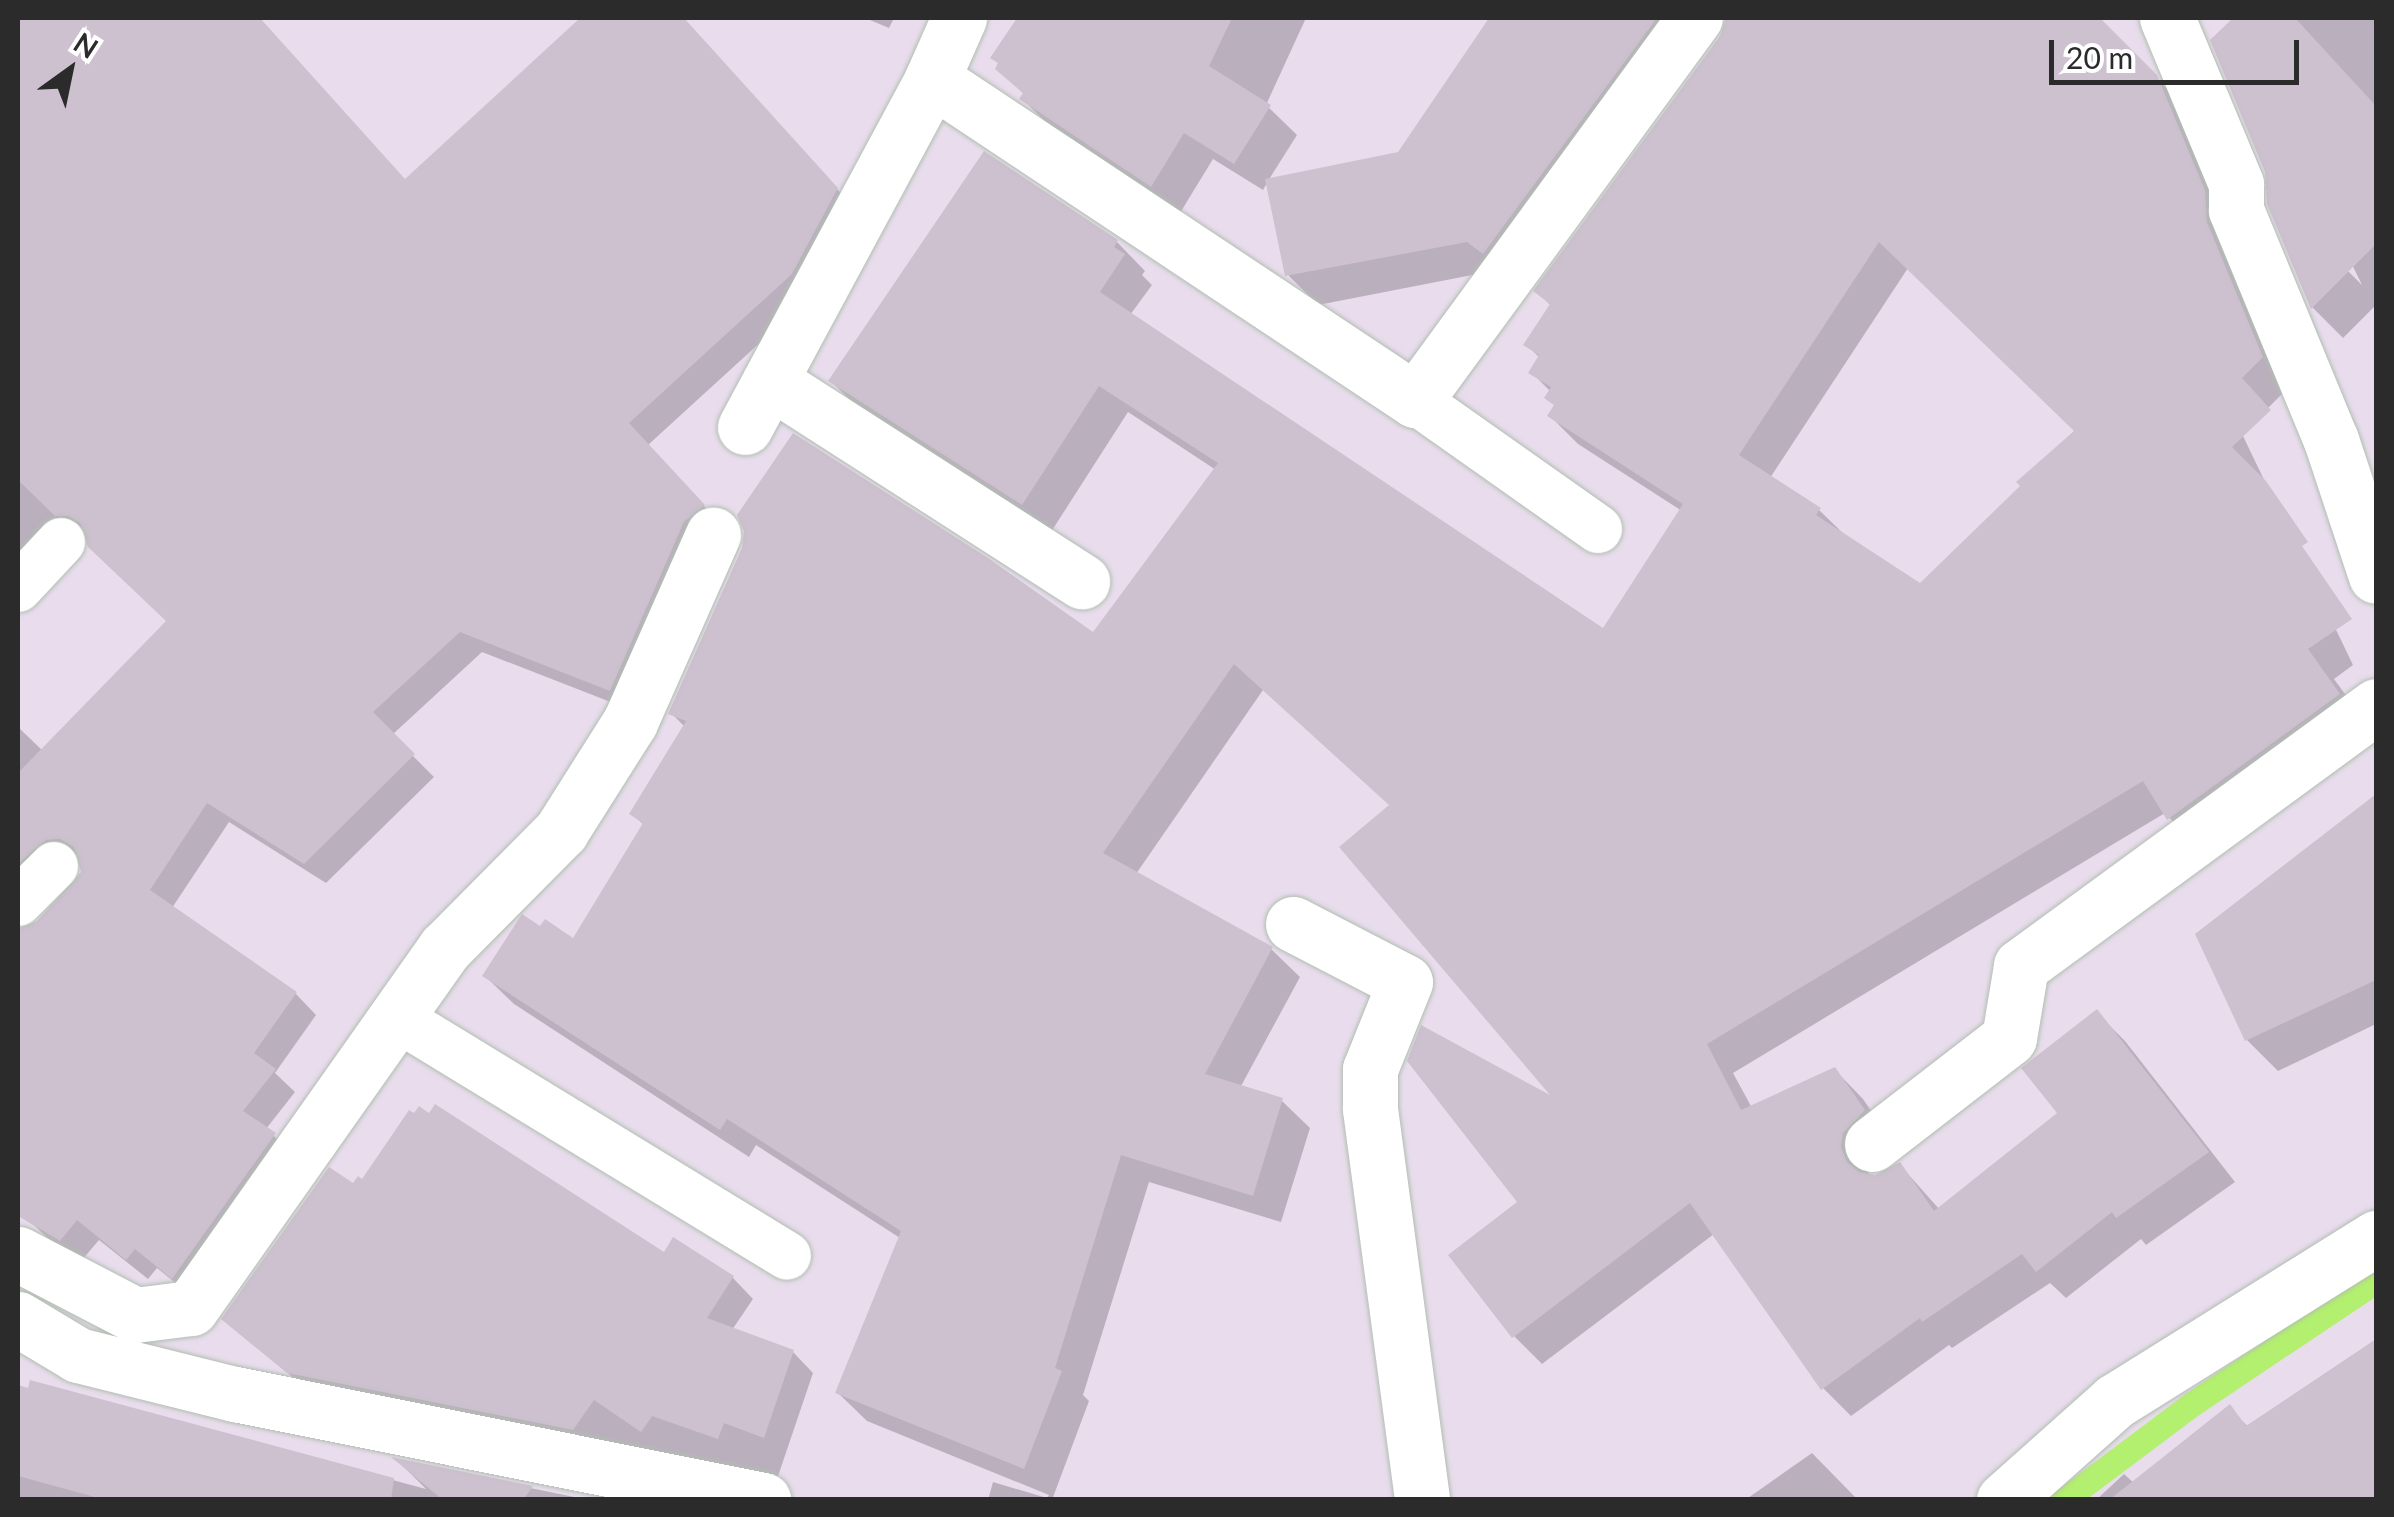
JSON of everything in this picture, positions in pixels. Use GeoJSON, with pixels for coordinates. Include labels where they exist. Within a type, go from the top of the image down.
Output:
{"type":"FeatureCollection","features":[{"type":"Feature","properties":{"kind":"street"},"geometry":{"type":"LineString","coordinates":[[958,18],[932,80],[758,404],[1082,581]]}},
{"type":"Feature","properties":{"kind":"street"},"geometry":{"type":"LineString","coordinates":[[932,80],[1414,400],[1695,18]]}},
{"type":"Feature","properties":{"kind":"street"},"geometry":{"type":"LineString","coordinates":[[2167,18],[2236,184],[2236,210],[2331,440],[2376,576]]}},
{"type":"Feature","properties":{"kind":"street"},"geometry":{"type":"LineString","coordinates":[[18,1254],[135,1315],[191,1308],[445,948],[562,831],[630,722],[713,535]]}},
{"type":"Feature","properties":{"kind":"street"},"geometry":{"type":"LineString","coordinates":[[1872,1144],[2009,1038],[2020,966],[2376,706]]}},
{"type":"Feature","properties":{"kind":"street"},"geometry":{"type":"LineString","coordinates":[[1292,924],[1405,982],[1370,1069],[1370,1108],[1422,1500]]}},
{"type":"Feature","properties":{"kind":"street"},"geometry":{"type":"LineString","coordinates":[[2004,1500],[2116,1401],[2376,1238]]}},
{"type":"Feature","properties":{"kind":"street"},"geometry":{"type":"LineString","coordinates":[[18,1319],[78,1355],[235,1394],[764,1500]]}},
{"type":"Feature","properties":{"kind":"lane"},"geometry":{"type":"LineString","coordinates":[[1414,400],[1598,529]]}},
{"type":"Feature","properties":{"kind":"lane"},"geometry":{"type":"LineString","coordinates":[[18,588],[61,542]]}},
{"type":"Feature","properties":{"kind":"lane"},"geometry":{"type":"LineString","coordinates":[[18,902],[54,866]]}},
{"type":"Feature","properties":{"kind":"lane"},"geometry":{"type":"LineString","coordinates":[[396,1017],[787,1256]]}},
{"type":"Feature","properties":{"kind":"building"},"geometry":{"type":"Polygon","coordinates":[[[18,18],[260,18],[405,179],[580,18],[684,18],[838,188],[792,274],[629,423],[705,505],[684,522],[610,691],[460,632],[373,712],[415,754],[304,864],[207,803],[150,890],[297,992],[254,1053],[276,1069],[243,1111],[276,1133],[172,1279],[135,1249],[126,1260],[77,1220],[60,1241],[18,1216],[18,929],[37,921],[81,872],[74,847],[60,839],[46,840],[18,864],[18,773],[166,621],[88,547],[80,523],[68,516],[55,516],[18,480],[18,18]]]}},
{"type":"Feature","properties":{"kind":"building"},"geometry":{"type":"Polygon","coordinates":[[[1017,18],[1232,18],[1209,66],[1271,105],[1234,164],[1184,133],[1151,187],[1019,99],[1023,93],[995,69],[998,63],[990,58],[1017,18]]]}},
{"type":"Feature","properties":{"kind":"building"},"geometry":{"type":"Polygon","coordinates":[[[1489,18],[1657,18],[1483,254],[1467,242],[1285,276],[1265,179],[1398,152],[1489,18]]]}},
{"type":"Feature","properties":{"kind":"building"},"geometry":{"type":"Polygon","coordinates":[[[1726,18],[2100,18],[2157,75],[2205,190],[2207,222],[2263,357],[2242,378],[2271,410],[2232,447],[2266,481],[2308,542],[2302,546],[2352,619],[2308,649],[2340,694],[2167,820],[2143,781],[1707,1044],[1741,1110],[1835,1067],[1865,1110],[1843,1133],[1841,1147],[1847,1162],[1859,1172],[1875,1175],[1900,1162],[1934,1211],[2057,1113],[2021,1068],[2097,1009],[2209,1152],[2116,1218],[2112,1212],[2036,1272],[2022,1254],[1922,1322],[1920,1318],[1821,1390],[1690,1203],[1512,1338],[1448,1255],[1517,1202],[1407,1061],[1421,1025],[1550,1095],[1339,847],[1389,805],[1234,664],[1103,853],[1273,947],[1205,1074],[1283,1098],[1253,1196],[1121,1155],[1055,1368],[1062,1371],[1024,1469],[835,1393],[901,1231],[727,1119],[720,1130],[482,976],[522,914],[540,926],[545,919],[573,938],[643,823],[629,814],[686,721],[668,714],[742,548],[744,531],[737,515],[793,433],[988,558],[1093,632],[1218,463],[1099,386],[1022,505],[828,381],[984,151],[1118,240],[1114,247],[1125,254],[1100,292],[1603,628],[1683,504],[1547,416],[1554,405],[1544,398],[1551,387],[1528,373],[1539,355],[1523,345],[1550,304],[1533,291],[1720,36],[1726,18]],[[1879,242],[1739,455],[1821,508],[1816,515],[1920,583],[2020,486],[2016,482],[2074,431],[1879,242]]]}},
{"type":"Feature","properties":{"kind":"building"},"geometry":{"type":"Polygon","coordinates":[[[2233,18],[2295,18],[2376,106],[2376,244],[2311,309],[2267,204],[2265,172],[2210,40],[2233,18]]]}},
{"type":"Feature","properties":{"kind":"building"},"geometry":{"type":"Polygon","coordinates":[[[2376,794],[2376,980],[2245,1041],[2195,934],[2376,794]]]}},
{"type":"Feature","properties":{"kind":"building"},"geometry":{"type":"Polygon","coordinates":[[[435,1104],[664,1252],[673,1237],[734,1276],[707,1318],[794,1350],[764,1438],[724,1423],[718,1439],[652,1416],[641,1432],[594,1400],[573,1430],[287,1373],[221,1319],[329,1167],[353,1183],[358,1176],[362,1179],[409,1110],[414,1113],[419,1106],[429,1113],[435,1104]]]}},
{"type":"Feature","properties":{"kind":"building"},"geometry":{"type":"Polygon","coordinates":[[[2376,1339],[2376,1500],[2109,1500],[2230,1404],[2246,1426],[2376,1339]]]}},
{"type":"Feature","properties":{"kind":"building"},"geometry":{"type":"Polygon","coordinates":[[[30,1380],[394,1478],[391,1500],[106,1500],[18,1476],[18,1385],[28,1388],[30,1380]]]}},
{"type":"Feature","properties":{"kind":"building"},"geometry":{"type":"Polygon","coordinates":[[[391,1457],[533,1486],[523,1500],[443,1500],[391,1457]]]}},
{"type":"Feature","properties":{"kind":"waterway"},"geometry":{"type":"LineString","coordinates":[[2064,1500],[2192,1404],[2376,1281]]}}]}
